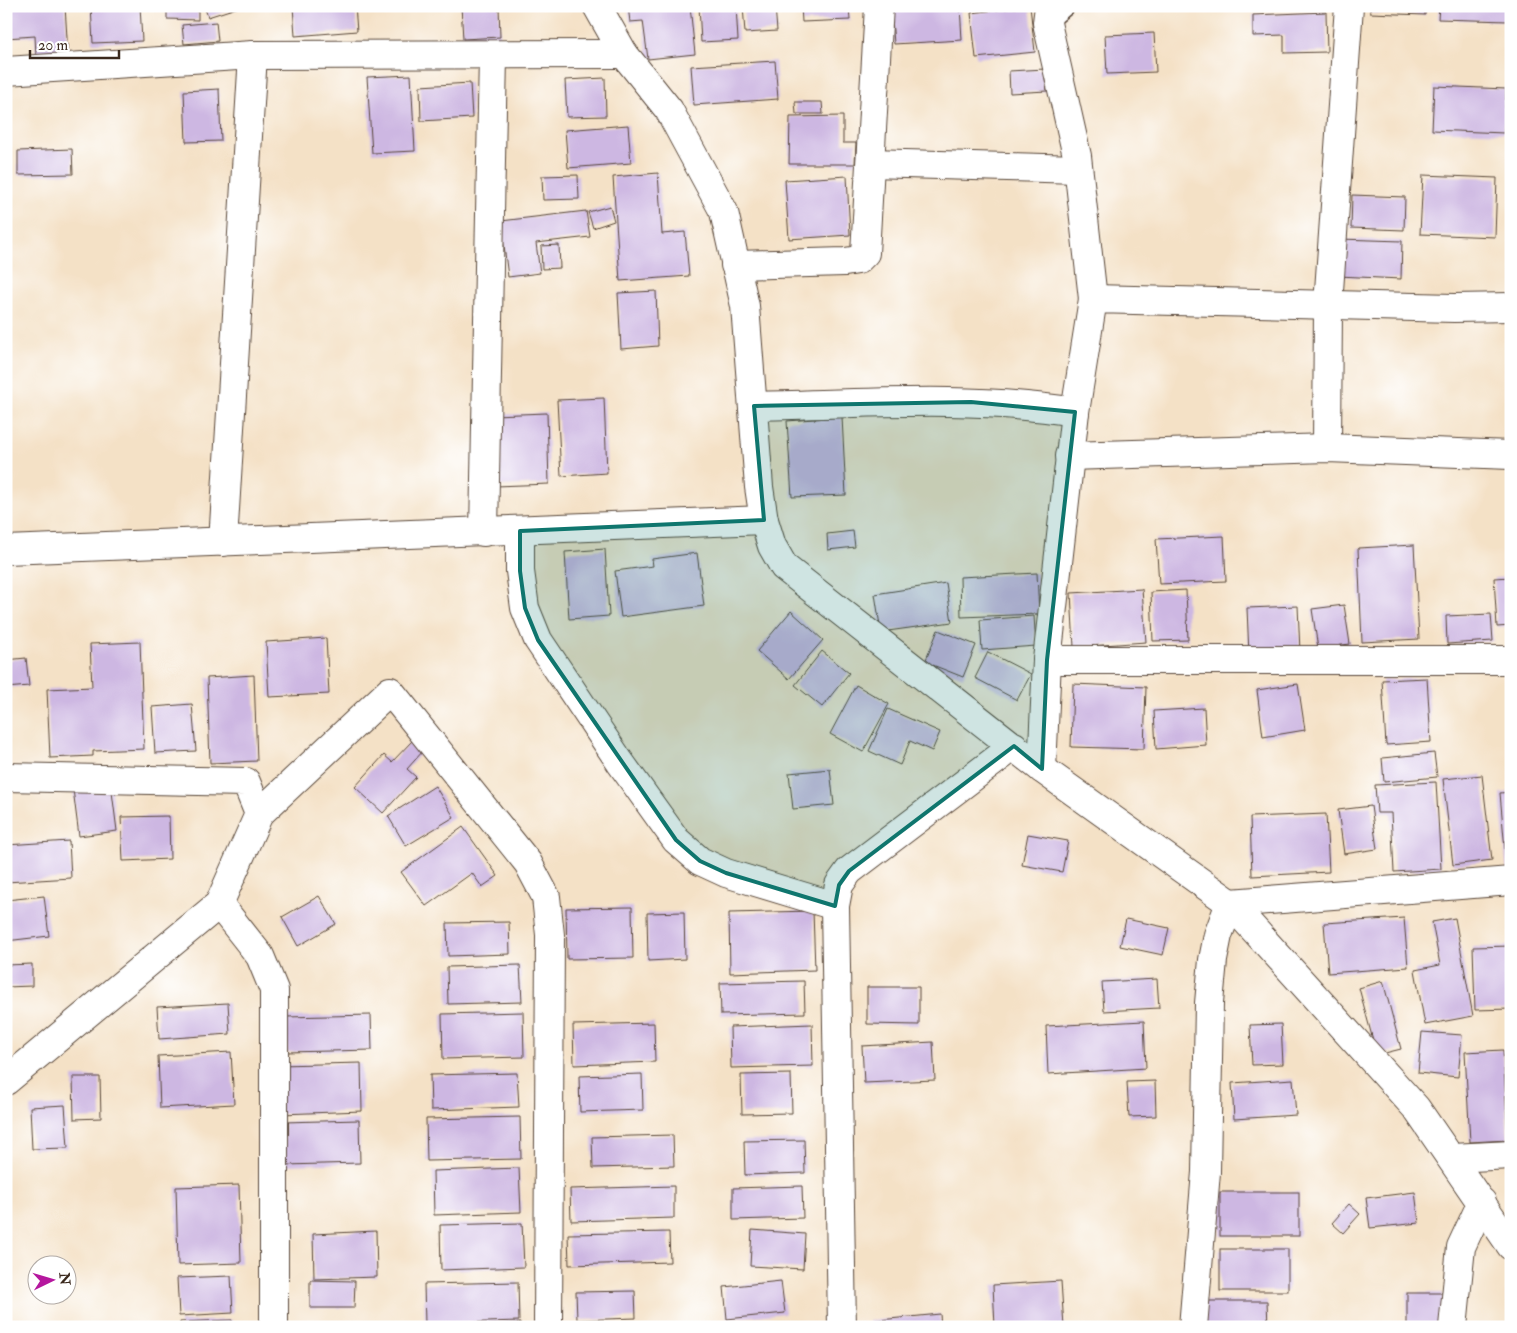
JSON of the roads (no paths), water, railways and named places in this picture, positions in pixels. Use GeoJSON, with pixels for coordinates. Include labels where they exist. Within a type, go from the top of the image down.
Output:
{"type":"FeatureCollection","features":[{"type":"Feature","properties":{"kind":"street"},"geometry":{"type":"LineString","coordinates":[[597,6],[624,54],[669,110],[724,212],[745,306],[759,487],[764,520],[772,546],[784,567],[1042,769],[1230,903],[1416,1108],[1511,1246]]}},
{"type":"Feature","properties":{"kind":"street"},"geometry":{"type":"LineString","coordinates":[[735,265],[858,260],[865,253],[879,6]]}},
{"type":"Feature","properties":{"kind":"street"},"geometry":{"type":"LineString","coordinates":[[1327,448],[1328,305],[1349,6]]}},
{"type":"Feature","properties":{"kind":"street"},"geometry":{"type":"LineString","coordinates":[[1042,769],[1047,660],[1069,456],[1093,299],[1078,169],[1054,12]]}},
{"type":"Feature","properties":{"kind":"street"},"geometry":{"type":"LineString","coordinates":[[6,71],[253,55],[624,54]]}},
{"type":"Feature","properties":{"kind":"street"},"geometry":{"type":"LineString","coordinates":[[223,542],[253,55]]}},
{"type":"Feature","properties":{"kind":"street"},"geometry":{"type":"LineString","coordinates":[[484,532],[493,55]]}},
{"type":"Feature","properties":{"kind":"street"},"geometry":{"type":"LineString","coordinates":[[871,163],[1078,169]]}},
{"type":"Feature","properties":{"kind":"street"},"geometry":{"type":"LineString","coordinates":[[1093,299],[1454,308],[1511,307]]}},
{"type":"Feature","properties":{"kind":"street"},"geometry":{"type":"LineString","coordinates":[[754,406],[971,402],[1038,406],[1075,412]]}},
{"type":"Feature","properties":{"kind":"street"},"geometry":{"type":"LineString","coordinates":[[1069,456],[1327,448],[1511,455]]}},
{"type":"Feature","properties":{"kind":"street"},"geometry":{"type":"LineString","coordinates":[[6,550],[764,520]]}},
{"type":"Feature","properties":{"kind":"street"},"geometry":{"type":"LineString","coordinates":[[520,531],[520,571],[525,608],[538,640],[620,762],[676,840],[700,861],[726,873],[835,906]]}},
{"type":"Feature","properties":{"kind":"street"},"geometry":{"type":"LineString","coordinates":[[1047,660],[1511,660]]}},
{"type":"Feature","properties":{"kind":"street"},"geometry":{"type":"LineString","coordinates":[[6,1081],[219,904],[259,814],[390,691],[528,863],[546,897],[550,935],[548,1327]]}},
{"type":"Feature","properties":{"kind":"street"},"geometry":{"type":"LineString","coordinates":[[842,1327],[835,906],[839,885],[849,871],[1014,746]]}},
{"type":"Feature","properties":{"kind":"street"},"geometry":{"type":"LineString","coordinates":[[6,777],[246,782],[259,814]]}},
{"type":"Feature","properties":{"kind":"street"},"geometry":{"type":"LineString","coordinates":[[1230,903],[1511,881]]}},
{"type":"Feature","properties":{"kind":"street"},"geometry":{"type":"LineString","coordinates":[[1193,1327],[1206,1172],[1210,1003],[1213,960],[1218,935],[1230,903]]}},
{"type":"Feature","properties":{"kind":"street"},"geometry":{"type":"LineString","coordinates":[[219,904],[260,956],[274,990],[274,1327]]}},
{"type":"Feature","properties":{"kind":"street"},"geometry":{"type":"LineString","coordinates":[[1452,1158],[1511,1155]]}},
{"type":"Feature","properties":{"kind":"street"},"geometry":{"type":"LineString","coordinates":[[1453,1327],[1456,1279],[1462,1247],[1482,1202]]}}]}
